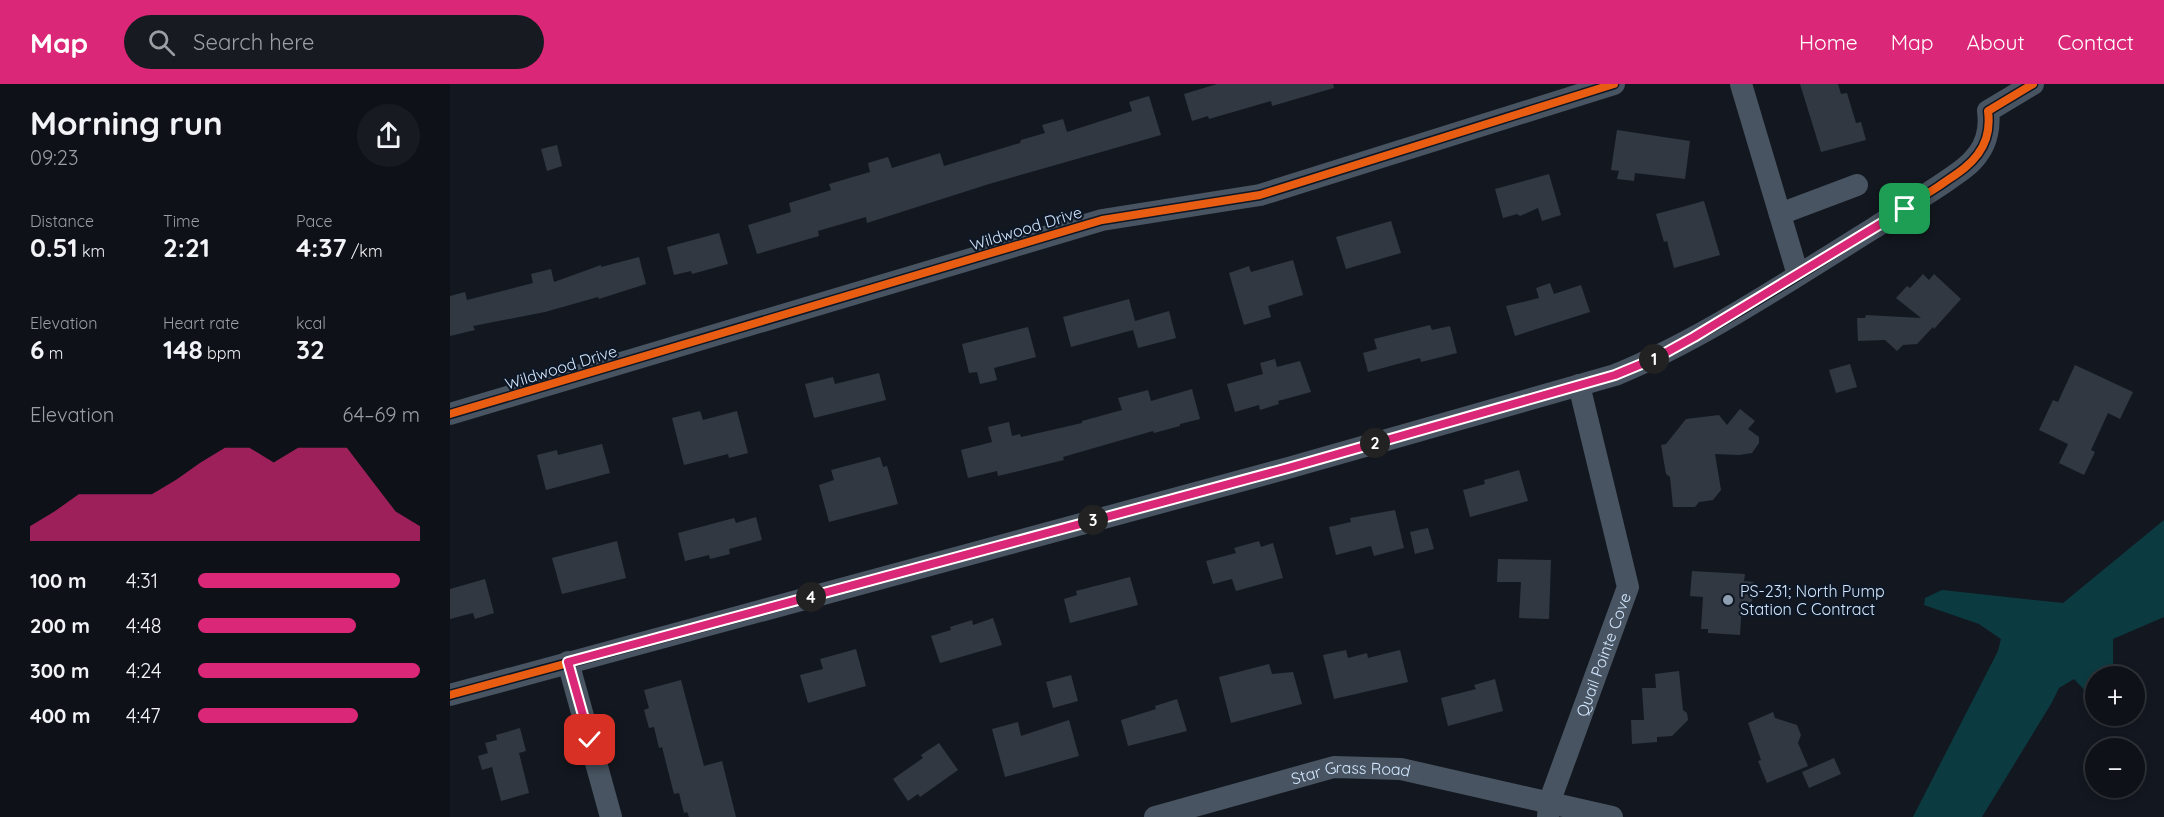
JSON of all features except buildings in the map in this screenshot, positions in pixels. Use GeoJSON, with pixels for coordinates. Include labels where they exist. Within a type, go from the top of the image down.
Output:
{"type":"FeatureCollection","features":[{"type":"Feature","properties":{"kind":"street","name":"Wildwood Drive"},"geometry":{"type":"LineString","coordinates":[[450,414],[1102,220],[1260,195],[1614,84]]}},
{"type":"Feature","properties":{"kind":"street"},"geometry":{"type":"LineString","coordinates":[[1741,84],[1797,275]]}},
{"type":"Feature","properties":{"kind":"street"},"geometry":{"type":"LineString","coordinates":[[450,695],[1277,471],[1615,375],[1656,358],[1797,275],[1905,209],[1967,167],[1978,154],[1986,138],[1988,111],[2033,84]]}},
{"type":"Feature","properties":{"kind":"street"},"geometry":{"type":"LineString","coordinates":[[1780,214],[1857,185]]}},
{"type":"Feature","properties":{"kind":"street","name":"Quail Pointe Cove"},"geometry":{"type":"LineString","coordinates":[[1549,810],[1628,587],[1579,385]]}},
{"type":"Feature","properties":{"kind":"street"},"geometry":{"type":"LineString","coordinates":[[568,662],[611,817]]}},
{"type":"Feature","properties":{"kind":"street","name":"Star Grass Road"},"geometry":{"type":"LineString","coordinates":[[1155,817],[1334,767],[1401,769],[1549,810],[1612,817]]}},
{"type":"Feature","properties":{"kind":"water"},"geometry":{"type":"Polygon","coordinates":[[[2164,520],[2164,617],[2113,639],[2114,666],[2085,666],[2085,691],[2074,679],[2059,688],[1982,817],[1913,817],[1998,651],[2001,639],[1979,624],[1924,605],[1925,598],[1942,590],[2063,603],[2164,520]]]}},
{"type":"Feature","properties":{"kind":"cycle path"},"geometry":{"type":"LineString","coordinates":[[450,414],[1102,220],[1260,195],[1614,84]]}},
{"type":"Feature","properties":{"kind":"cycle path"},"geometry":{"type":"LineString","coordinates":[[450,695],[1288,468],[1615,375],[1715,326],[1955,175],[1970,164],[1984,144],[1989,122],[1988,111],[2033,84]]}},
{"type":"Feature","properties":{"kind":"place","name":"PS-231; North Pump Station C Contract"},"geometry":{"type":"Point","coordinates":[1728,600]}},
{"type":"Feature","properties":{"kind":"route"},"geometry":{"type":"LineString","coordinates":[[590,740],[568,662],[1288,468],[1615,375],[1656,358],[1694,337],[1905,209]]}}]}
